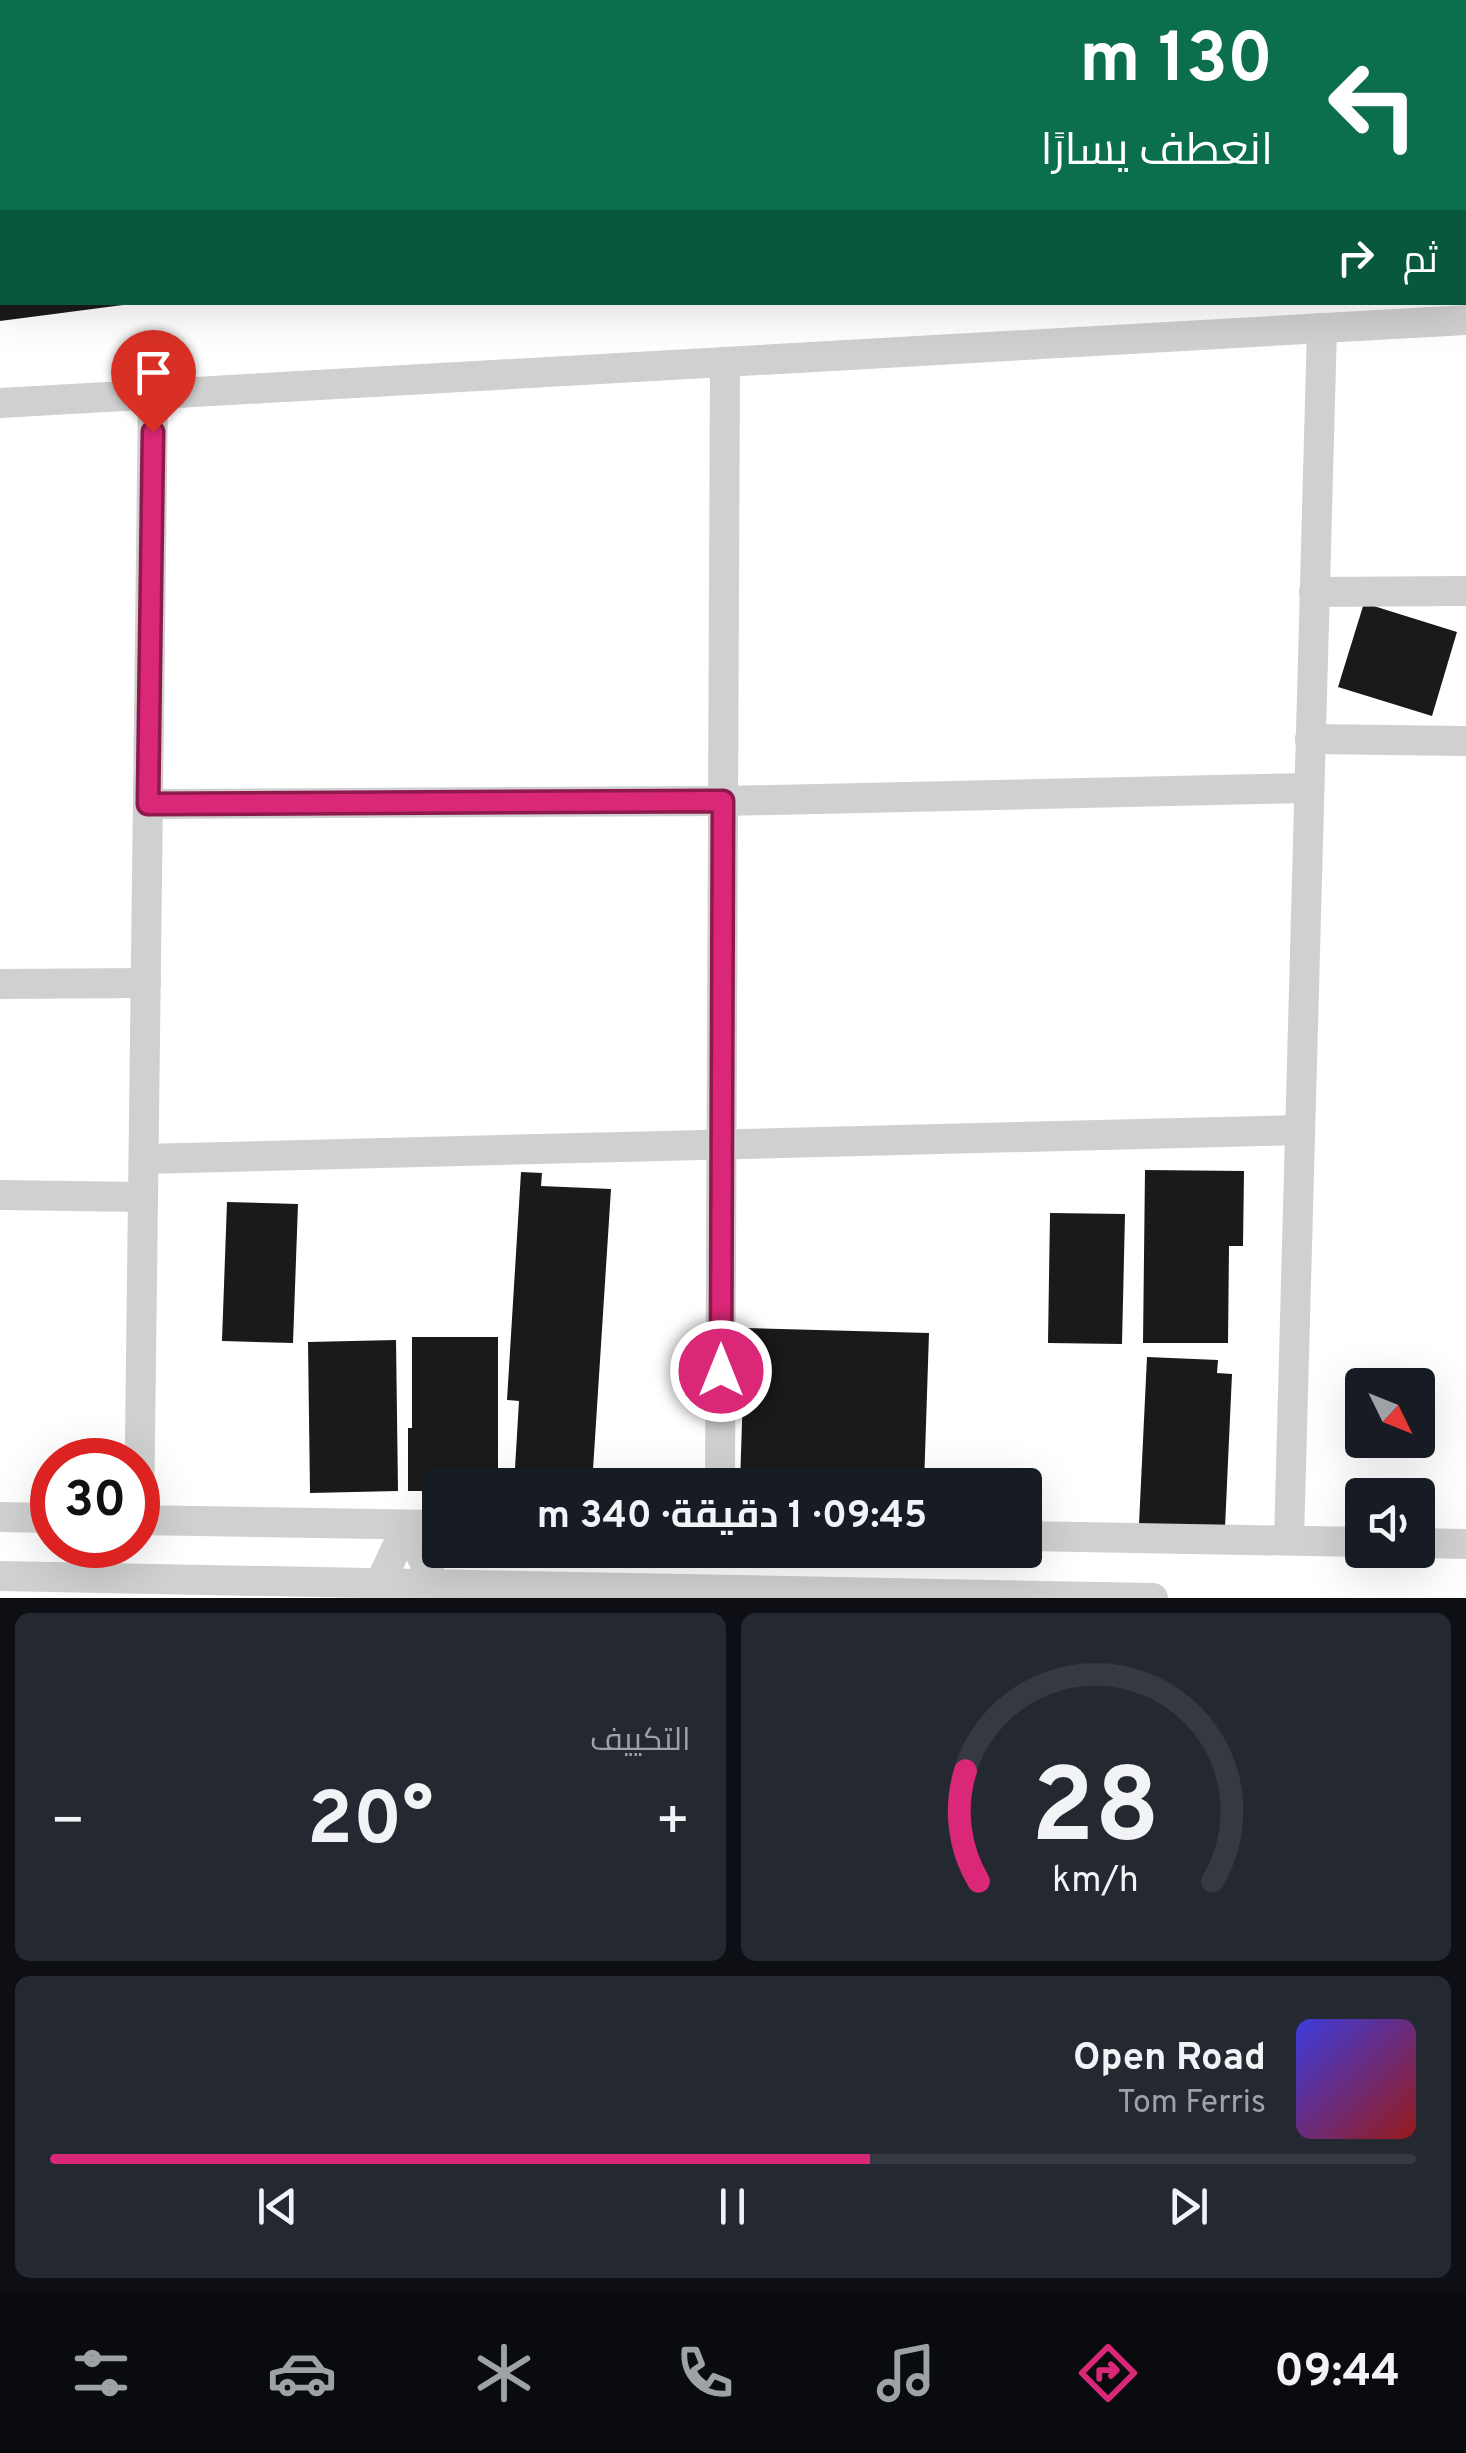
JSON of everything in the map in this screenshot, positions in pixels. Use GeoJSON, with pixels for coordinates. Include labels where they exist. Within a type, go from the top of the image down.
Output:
{"type":"FeatureCollection","features":[{"type":"Feature","properties":{"kind":"street"},"geometry":{"type":"LineString","coordinates":[[0,404],[1466,320]]}},
{"type":"Feature","properties":{"kind":"street"},"geometry":{"type":"LineString","coordinates":[[1289,1540],[1322,328]]}},
{"type":"Feature","properties":{"kind":"street"},"geometry":{"type":"LineString","coordinates":[[720,1468],[726,362]]}},
{"type":"Feature","properties":{"kind":"street"},"geometry":{"type":"LineString","coordinates":[[139,1438],[154,395]]}},
{"type":"Feature","properties":{"kind":"street"},"geometry":{"type":"LineString","coordinates":[[1314,592],[1466,591]]}},
{"type":"Feature","properties":{"kind":"street"},"geometry":{"type":"LineString","coordinates":[[1310,739],[1466,742]]}},
{"type":"Feature","properties":{"kind":"street"},"geometry":{"type":"LineString","coordinates":[[148,804],[723,801],[1309,788]]}},
{"type":"Feature","properties":{"kind":"street"},"geometry":{"type":"LineString","coordinates":[[0,984],[146,983]]}},
{"type":"Feature","properties":{"kind":"street"},"geometry":{"type":"LineString","coordinates":[[144,1159],[1300,1130]]}},
{"type":"Feature","properties":{"kind":"street"},"geometry":{"type":"LineString","coordinates":[[0,1195],[143,1197]]}},
{"type":"Feature","properties":{"kind":"street"},"geometry":{"type":"LineString","coordinates":[[0,1517],[30,1518]]}},
{"type":"Feature","properties":{"kind":"street"},"geometry":{"type":"LineString","coordinates":[[160,1520],[422,1525]]}},
{"type":"Feature","properties":{"kind":"street"},"geometry":{"type":"LineString","coordinates":[[380,1591],[407,1525]]}},
{"type":"Feature","properties":{"kind":"street"},"geometry":{"type":"LineString","coordinates":[[407,1525],[434,1591]]}},
{"type":"Feature","properties":{"kind":"street"},"geometry":{"type":"LineString","coordinates":[[1042,1536],[1345,1542]]}},
{"type":"Feature","properties":{"kind":"street"},"geometry":{"type":"LineString","coordinates":[[1435,1543],[1466,1544]]}},
{"type":"Feature","properties":{"kind":"street"},"geometry":{"type":"LineString","coordinates":[[0,1576],[380,1591],[1153,1598]]}},
{"type":"Feature","properties":{"kind":"building"},"geometry":{"type":"Polygon","coordinates":[[[0,305],[123,305],[0,321],[0,305]]]}},
{"type":"Feature","properties":{"kind":"building"},"geometry":{"type":"Polygon","coordinates":[[[1364,603],[1457,632],[1432,716],[1338,687],[1364,603]]]}},
{"type":"Feature","properties":{"kind":"building"},"geometry":{"type":"Polygon","coordinates":[[[1145,1170],[1244,1171],[1243,1246],[1229,1246],[1228,1343],[1143,1343],[1145,1170]]]}},
{"type":"Feature","properties":{"kind":"building"},"geometry":{"type":"Polygon","coordinates":[[[521,1172],[542,1173],[541,1186],[611,1189],[593,1468],[515,1468],[519,1401],[507,1400],[521,1172]]]}},
{"type":"Feature","properties":{"kind":"building"},"geometry":{"type":"Polygon","coordinates":[[[227,1202],[298,1204],[293,1343],[222,1341],[227,1202]]]}},
{"type":"Feature","properties":{"kind":"building"},"geometry":{"type":"Polygon","coordinates":[[[1050,1213],[1125,1214],[1122,1344],[1048,1343],[1050,1213]]]}},
{"type":"Feature","properties":{"kind":"building"},"geometry":{"type":"Polygon","coordinates":[[[745,1328],[929,1333],[925,1468],[741,1468],[745,1328]]]}},
{"type":"Feature","properties":{"kind":"building"},"geometry":{"type":"Polygon","coordinates":[[[412,1337],[498,1337],[498,1468],[422,1468],[422,1491],[408,1491],[408,1428],[412,1428],[412,1337]]]}},
{"type":"Feature","properties":{"kind":"building"},"geometry":{"type":"Polygon","coordinates":[[[396,1340],[398,1491],[310,1493],[308,1342],[396,1340]]]}},
{"type":"Feature","properties":{"kind":"building"},"geometry":{"type":"Polygon","coordinates":[[[1147,1357],[1218,1360],[1217,1373],[1232,1374],[1225,1528],[1139,1524],[1147,1357]]]}},
{"type":"Feature","properties":{"kind":"route"},"geometry":{"type":"LineString","coordinates":[[153,432],[148,804],[723,801],[721,1371]]}}]}
